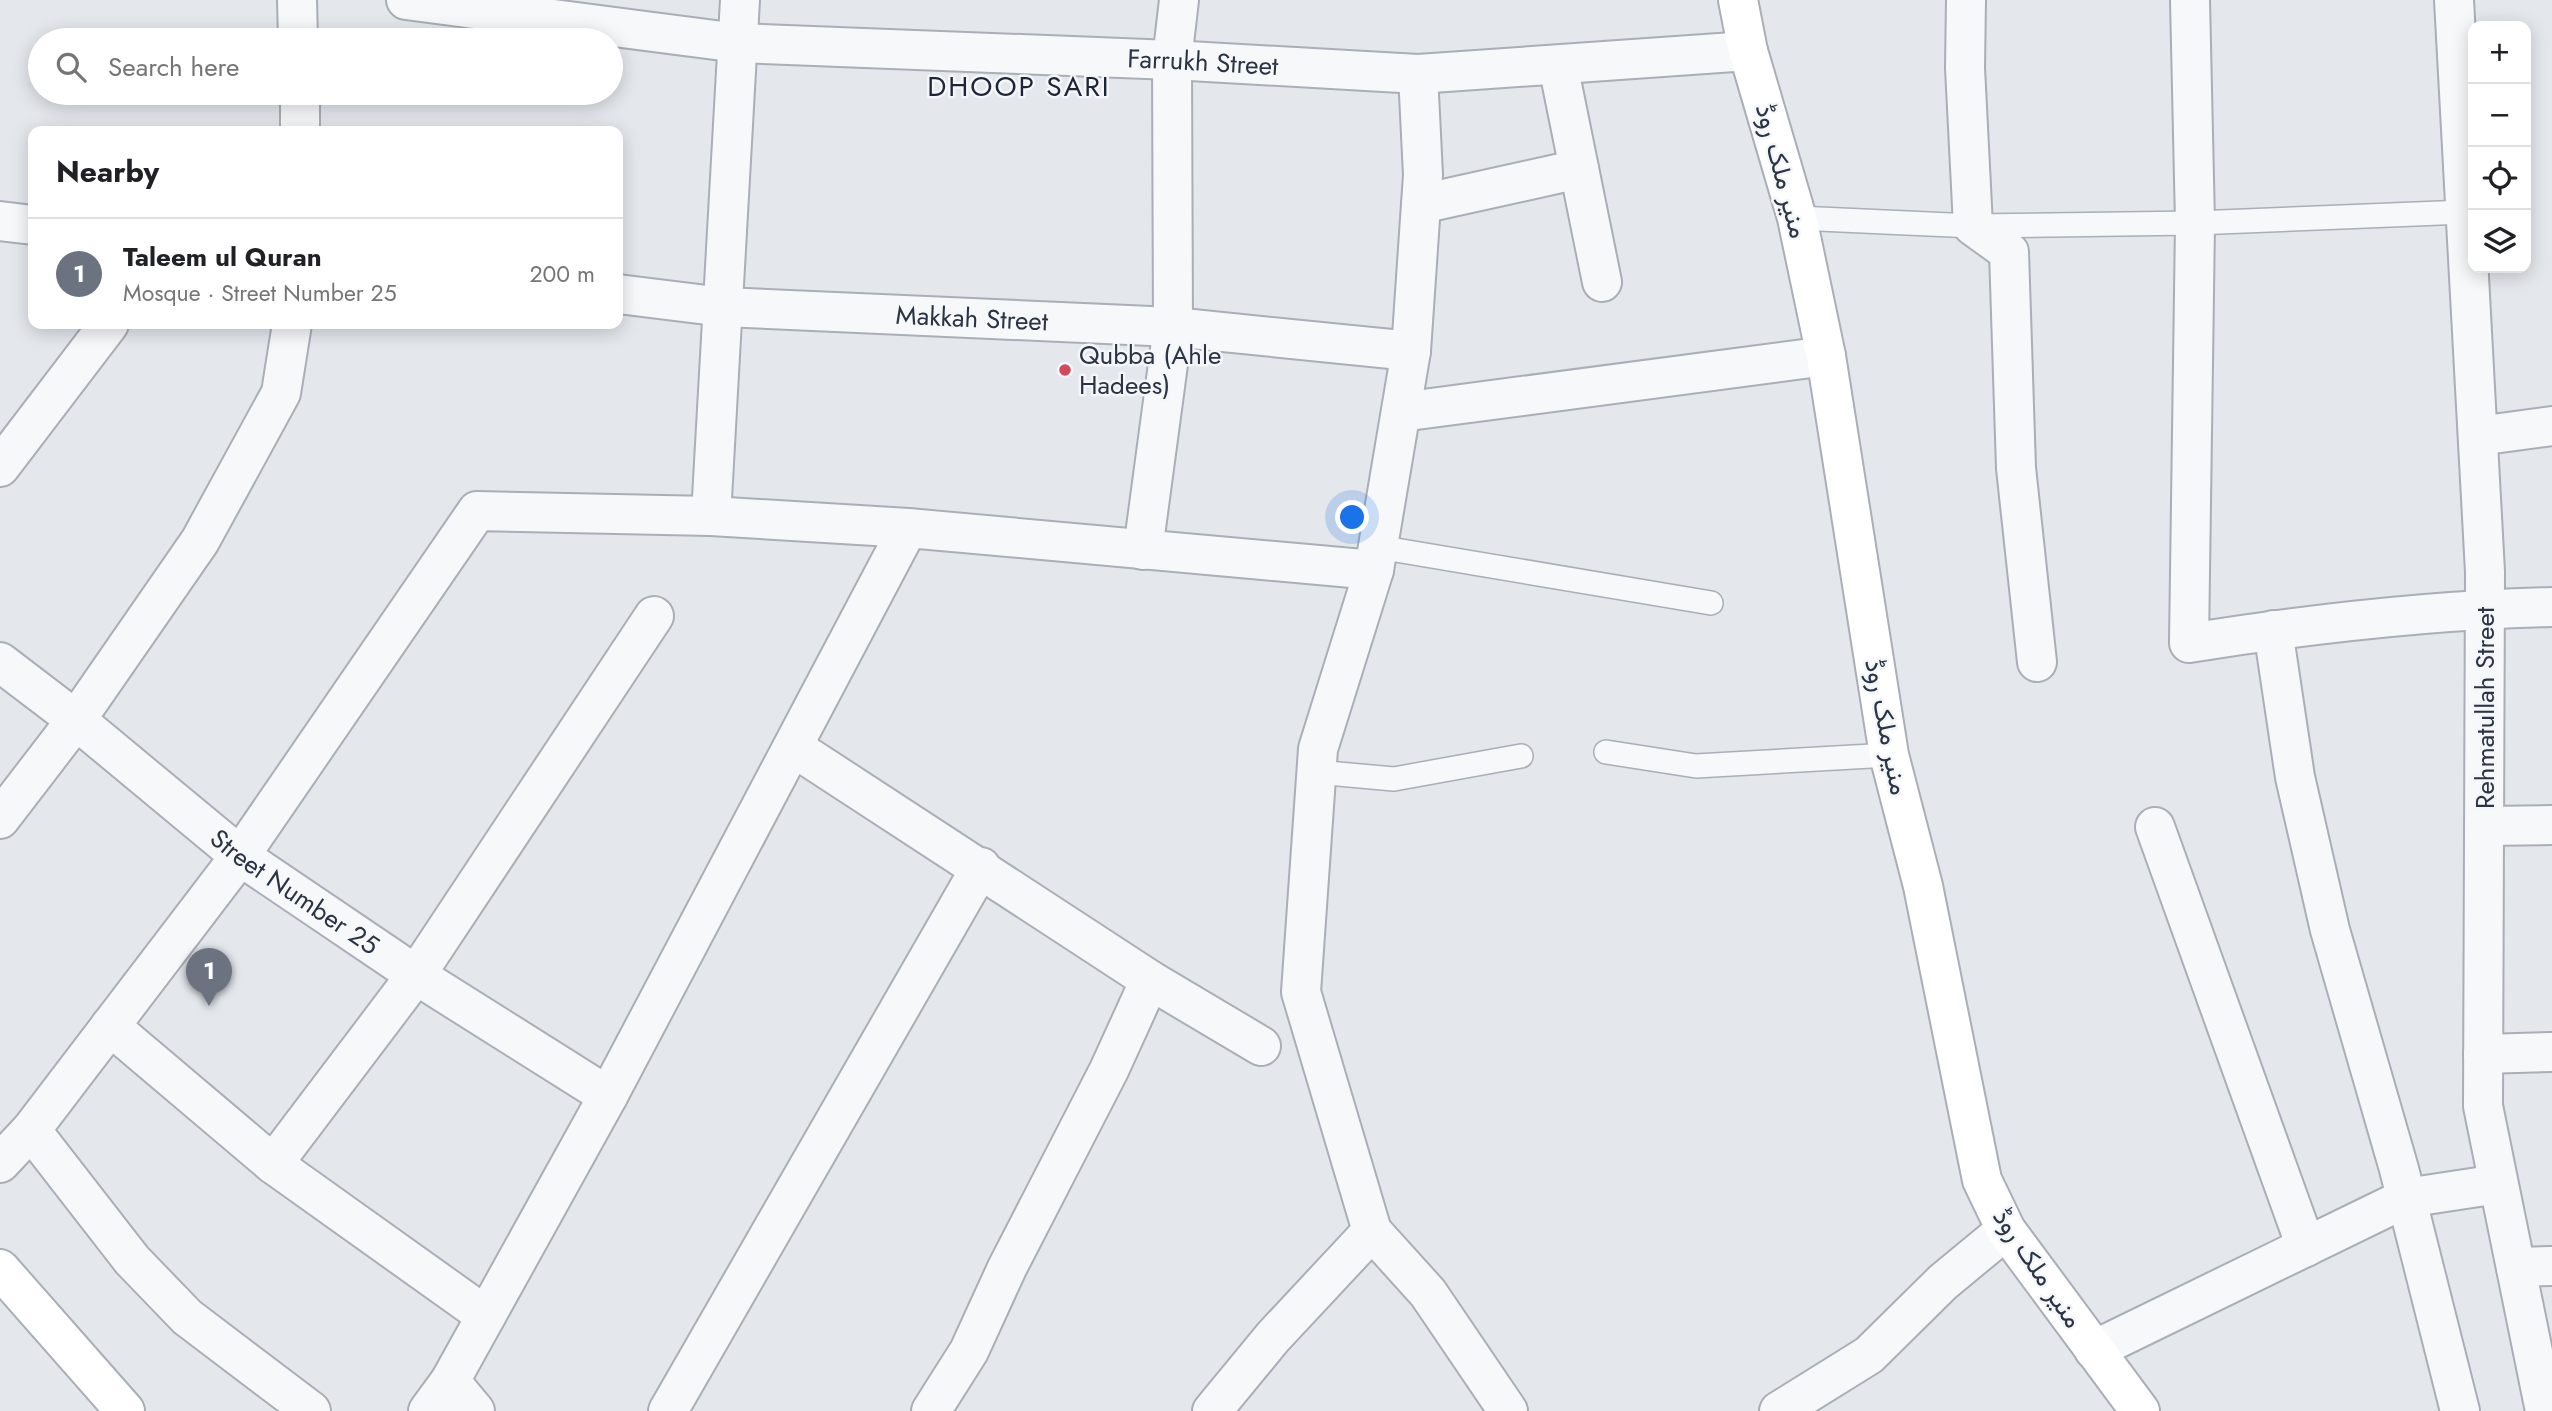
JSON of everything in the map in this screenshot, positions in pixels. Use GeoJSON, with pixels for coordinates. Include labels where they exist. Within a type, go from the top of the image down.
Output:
{"type":"FeatureCollection","features":[{"type":"Feature","properties":{"kind":"street"},"geometry":{"type":"LineString","coordinates":[[298,0],[298,28]]}},
{"type":"Feature","properties":{"kind":"street","name":"Farrukh Street"},"geometry":{"type":"LineString","coordinates":[[406,0],[622,28]]}},
{"type":"Feature","properties":{"kind":"street"},"geometry":{"type":"LineString","coordinates":[[711,516],[740,0]]}},
{"type":"Feature","properties":{"kind":"street"},"geometry":{"type":"LineString","coordinates":[[1143,550],[1173,327],[1172,60],[1179,0]]}},
{"type":"Feature","properties":{"kind":"street","name":"منیر ملک روڈ"},"geometry":{"type":"LineString","coordinates":[[1738,0],[1748,51],[1797,218],[1826,356],[1889,755],[1923,886],[1982,1180],[2006,1230],[2140,1411]]}},
{"type":"Feature","properties":{"kind":"street"},"geometry":{"type":"LineString","coordinates":[[1966,0],[1965,68],[1973,226],[2009,252],[2016,468],[2037,662]]}},
{"type":"Feature","properties":{"kind":"street"},"geometry":{"type":"LineString","coordinates":[[2190,0],[2195,223],[2189,643],[2273,630],[2485,609],[2552,607]]}},
{"type":"Feature","properties":{"kind":"street","name":"Rehmatullah Street"},"geometry":{"type":"LineString","coordinates":[[2454,0],[2485,609],[2483,1106],[2498,1184],[2534,1267],[2545,1411]]}},
{"type":"Feature","properties":{"kind":"street","name":"Farrukh Street"},"geometry":{"type":"LineString","coordinates":[[623,28],[738,43],[1172,60],[1418,74],[1748,51]]}},
{"type":"Feature","properties":{"kind":"street"},"geometry":{"type":"LineString","coordinates":[[1558,65],[1602,282]]}},
{"type":"Feature","properties":{"kind":"street"},"geometry":{"type":"LineString","coordinates":[[1418,74],[1423,175],[1411,351],[1376,559],[1318,749],[1301,992],[1372,1231],[1428,1293],[1508,1411]]}},
{"type":"Feature","properties":{"kind":"street"},"geometry":{"type":"LineString","coordinates":[[300,105],[300,126]]}},
{"type":"Feature","properties":{"kind":"street"},"geometry":{"type":"LineString","coordinates":[[1421,204],[1579,169]]}},
{"type":"Feature","properties":{"kind":"street"},"geometry":{"type":"LineString","coordinates":[[0,221],[28,224]]}},
{"type":"Feature","properties":{"kind":"street","name":"Makkah Street"},"geometry":{"type":"LineString","coordinates":[[623,295],[723,307],[1173,327],[1411,351]]}},
{"type":"Feature","properties":{"kind":"street"},"geometry":{"type":"LineString","coordinates":[[0,467],[105,329]]}},
{"type":"Feature","properties":{"kind":"street"},"geometry":{"type":"LineString","coordinates":[[0,819],[76,720],[200,541],[281,393],[291,329]]}},
{"type":"Feature","properties":{"kind":"street"},"geometry":{"type":"LineString","coordinates":[[1401,412],[1826,356]]}},
{"type":"Feature","properties":{"kind":"street"},"geometry":{"type":"LineString","coordinates":[[2478,436],[2552,426]]}},
{"type":"Feature","properties":{"kind":"street"},"geometry":{"type":"LineString","coordinates":[[0,1163],[31,1129],[240,856],[477,511],[711,516],[908,528],[1143,550],[1376,559]]}},
{"type":"Feature","properties":{"kind":"street"},"geometry":{"type":"LineString","coordinates":[[475,1411],[439,1396],[608,1096],[908,528]]}},
{"type":"Feature","properties":{"kind":"street"},"geometry":{"type":"LineString","coordinates":[[274,1164],[416,975],[654,616]]}},
{"type":"Feature","properties":{"kind":"street"},"geometry":{"type":"LineString","coordinates":[[2273,630],[2295,777],[2330,930],[2406,1198],[2460,1411]]}},
{"type":"Feature","properties":{"kind":"street","name":"Street Number 25"},"geometry":{"type":"LineString","coordinates":[[0,662],[76,720],[240,856],[416,975],[608,1096]]}},
{"type":"Feature","properties":{"kind":"street"},"geometry":{"type":"LineString","coordinates":[[793,747],[981,867],[1150,980],[1261,1046]]}},
{"type":"Feature","properties":{"kind":"street"},"geometry":{"type":"LineString","coordinates":[[2484,826],[2552,825]]}},
{"type":"Feature","properties":{"kind":"street"},"geometry":{"type":"LineString","coordinates":[[2155,827],[2306,1247]]}},
{"type":"Feature","properties":{"kind":"street"},"geometry":{"type":"LineString","coordinates":[[668,1411],[981,867]]}},
{"type":"Feature","properties":{"kind":"street"},"geometry":{"type":"LineString","coordinates":[[931,1411],[970,1351],[1007,1268],[1109,1070],[1150,980]]}},
{"type":"Feature","properties":{"kind":"street"},"geometry":{"type":"LineString","coordinates":[[110,1026],[274,1164],[486,1316]]}},
{"type":"Feature","properties":{"kind":"street"},"geometry":{"type":"LineString","coordinates":[[2483,1054],[2552,1052]]}},
{"type":"Feature","properties":{"kind":"street"},"geometry":{"type":"LineString","coordinates":[[31,1129],[132,1259],[187,1317],[311,1411]]}},
{"type":"Feature","properties":{"kind":"street"},"geometry":{"type":"LineString","coordinates":[[2095,1350],[2406,1198],[2498,1184]]}},
{"type":"Feature","properties":{"kind":"street"},"geometry":{"type":"LineString","coordinates":[[1779,1411],[1869,1355],[1943,1282],[2006,1230]]}},
{"type":"Feature","properties":{"kind":"street"},"geometry":{"type":"LineString","coordinates":[[1212,1411],[1273,1337],[1372,1231]]}},
{"type":"Feature","properties":{"kind":"street"},"geometry":{"type":"LineString","coordinates":[[0,1269],[120,1409]]}},
{"type":"Feature","properties":{"kind":"lane"},"geometry":{"type":"LineString","coordinates":[[1797,218],[1973,226],[2195,223],[2465,212]]}},
{"type":"Feature","properties":{"kind":"lane"},"geometry":{"type":"LineString","coordinates":[[1376,559],[1711,603]]}},
{"type":"Feature","properties":{"kind":"lane"},"geometry":{"type":"LineString","coordinates":[[1606,752],[1696,766],[1889,755]]}},
{"type":"Feature","properties":{"kind":"lane"},"geometry":{"type":"LineString","coordinates":[[1316,772],[1394,779],[1521,756]]}},
{"type":"Feature","properties":{"kind":"place","name":"Qubba (Ahle Hadees)"},"geometry":{"type":"Point","coordinates":[1065,370]}},
{"type":"Feature","properties":{"kind":"place","name":"Taleem ul Quran"},"geometry":{"type":"Point","coordinates":[209,1006]}},
{"type":"Feature","properties":{"kind":"district","name":"DHOOP SARI"},"geometry":{"type":"Point","coordinates":[1019,86]}}]}
